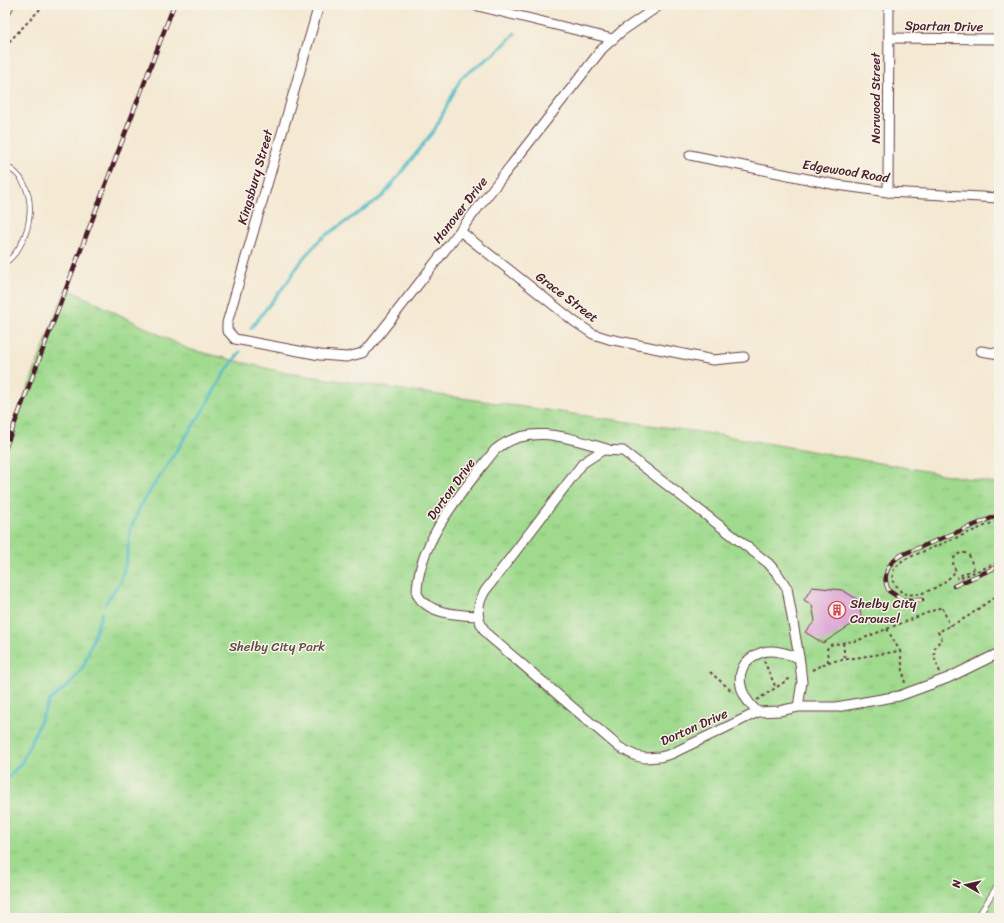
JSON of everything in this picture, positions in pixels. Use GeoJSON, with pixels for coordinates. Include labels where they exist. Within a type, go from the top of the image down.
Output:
{"type":"FeatureCollection","features":[{"type":"Feature","properties":{"kind":"street"},"geometry":{"type":"LineString","coordinates":[[5,9],[7,5]]}},
{"type":"Feature","properties":{"kind":"street","name":"Kingsbury Street"},"geometry":{"type":"LineString","coordinates":[[249,341],[235,339],[227,330],[227,323],[318,5]]}},
{"type":"Feature","properties":{"kind":"street"},"geometry":{"type":"LineString","coordinates":[[474,5],[613,39]]}},
{"type":"Feature","properties":{"kind":"street","name":"Hanover Drive"},"geometry":{"type":"LineString","coordinates":[[249,341],[320,355],[348,356],[362,353],[370,346],[602,49],[613,39],[660,5]]}},
{"type":"Feature","properties":{"kind":"street","name":"Norwood Street"},"geometry":{"type":"LineString","coordinates":[[888,192],[889,5]]}},
{"type":"Feature","properties":{"kind":"street","name":"Spartan Drive"},"geometry":{"type":"LineString","coordinates":[[889,38],[999,40]]}},
{"type":"Feature","properties":{"kind":"street","name":"Edgewood Road"},"geometry":{"type":"LineString","coordinates":[[690,155],[837,185],[888,192],[999,198]]}},
{"type":"Feature","properties":{"kind":"street","name":"Grace Street"},"geometry":{"type":"LineString","coordinates":[[460,230],[575,322],[593,334],[609,339],[713,360],[744,357]]}},
{"type":"Feature","properties":{"kind":"street"},"geometry":{"type":"LineString","coordinates":[[981,350],[999,354]]}},
{"type":"Feature","properties":{"kind":"street","name":"Dorton Drive"},"geometry":{"type":"LineString","coordinates":[[798,707],[802,682],[799,658],[787,588],[777,573],[768,564],[629,455],[618,450],[608,449],[546,433],[519,437],[504,442],[495,450],[445,515],[429,548],[418,578],[417,587],[419,598],[435,609],[448,613],[478,616],[483,630],[489,636],[609,739],[619,747],[636,756],[653,758],[671,754],[758,712],[779,711],[798,707],[836,707],[906,694],[943,680],[999,653]]}},
{"type":"Feature","properties":{"kind":"street"},"geometry":{"type":"LineString","coordinates":[[478,616],[479,604],[485,591],[583,463],[597,452],[608,449]]}},
{"type":"Feature","properties":{"kind":"street"},"geometry":{"type":"LineString","coordinates":[[758,712],[740,687],[742,674],[749,661],[761,653],[776,651],[799,658]]}},
{"type":"Feature","properties":{"kind":"lane"},"geometry":{"type":"LineString","coordinates":[[5,166],[18,173],[26,190],[31,214],[27,233],[10,259],[5,263]]}},
{"type":"Feature","properties":{"kind":"lane"},"geometry":{"type":"LineString","coordinates":[[977,918],[999,883]]}},
{"type":"Feature","properties":{"kind":"path"},"geometry":{"type":"LineString","coordinates":[[5,46],[44,5]]}},
{"type":"Feature","properties":{"kind":"path"},"geometry":{"type":"LineString","coordinates":[[999,520],[903,560],[894,569],[892,580],[902,593],[914,595],[943,584],[950,579],[956,571],[953,565],[954,558],[959,554],[962,553],[969,555],[974,569],[957,577],[958,579],[999,562]]}},
{"type":"Feature","properties":{"kind":"path"},"geometry":{"type":"LineString","coordinates":[[943,680],[934,659],[933,650],[942,640],[938,632],[984,606],[999,594]]}},
{"type":"Feature","properties":{"kind":"path"},"geometry":{"type":"LineString","coordinates":[[828,662],[828,646],[833,643],[859,640],[942,607],[950,626]]}},
{"type":"Feature","properties":{"kind":"path"},"geometry":{"type":"LineString","coordinates":[[887,629],[900,651],[906,694]]}},
{"type":"Feature","properties":{"kind":"path"},"geometry":{"type":"LineString","coordinates":[[843,643],[845,659]]}},
{"type":"Feature","properties":{"kind":"path"},"geometry":{"type":"LineString","coordinates":[[812,670],[828,662],[900,651]]}},
{"type":"Feature","properties":{"kind":"path"},"geometry":{"type":"LineString","coordinates":[[761,653],[776,688]]}},
{"type":"Feature","properties":{"kind":"path"},"geometry":{"type":"LineString","coordinates":[[710,672],[734,694],[750,701],[776,688],[797,674]]}},
{"type":"Feature","properties":{"kind":"green space","name":"Shelby City Park"},"geometry":{"type":"Polygon","coordinates":[[[66,288],[188,349],[286,373],[720,435],[999,484],[999,918],[5,918],[5,449],[66,288]]]}},
{"type":"Feature","properties":{"kind":"building","name":"Shelby City Carousel"},"geometry":{"type":"Polygon","coordinates":[[[812,587],[842,590],[857,599],[862,618],[823,643],[805,632],[815,621],[812,605],[804,600],[812,587]]]}},
{"type":"Feature","properties":{"kind":"waterway"},"geometry":{"type":"LineString","coordinates":[[251,328],[288,281],[304,257],[322,238],[383,196],[435,129],[461,78],[498,51],[515,33]]}},
{"type":"Feature","properties":{"kind":"waterway"},"geometry":{"type":"LineString","coordinates":[[105,604],[121,581],[127,558],[130,530],[141,505],[202,412],[223,375],[240,352]]}},
{"type":"Feature","properties":{"kind":"waterway"},"geometry":{"type":"LineString","coordinates":[[5,781],[22,762],[49,701],[70,684],[84,665],[102,613]]}},
{"type":"Feature","properties":{"kind":"railway"},"geometry":{"type":"LineString","coordinates":[[5,449],[174,5]]}},
{"type":"Feature","properties":{"kind":"railway"},"geometry":{"type":"LineString","coordinates":[[922,600],[903,600],[889,591],[886,580],[887,570],[896,558],[999,515]]}},
{"type":"Feature","properties":{"kind":"railway"},"geometry":{"type":"LineString","coordinates":[[954,586],[999,566]]}},
{"type":"Feature","properties":{"kind":"place","name":"Shelby City Carousel"},"geometry":{"type":"Point","coordinates":[837,610]}}]}
